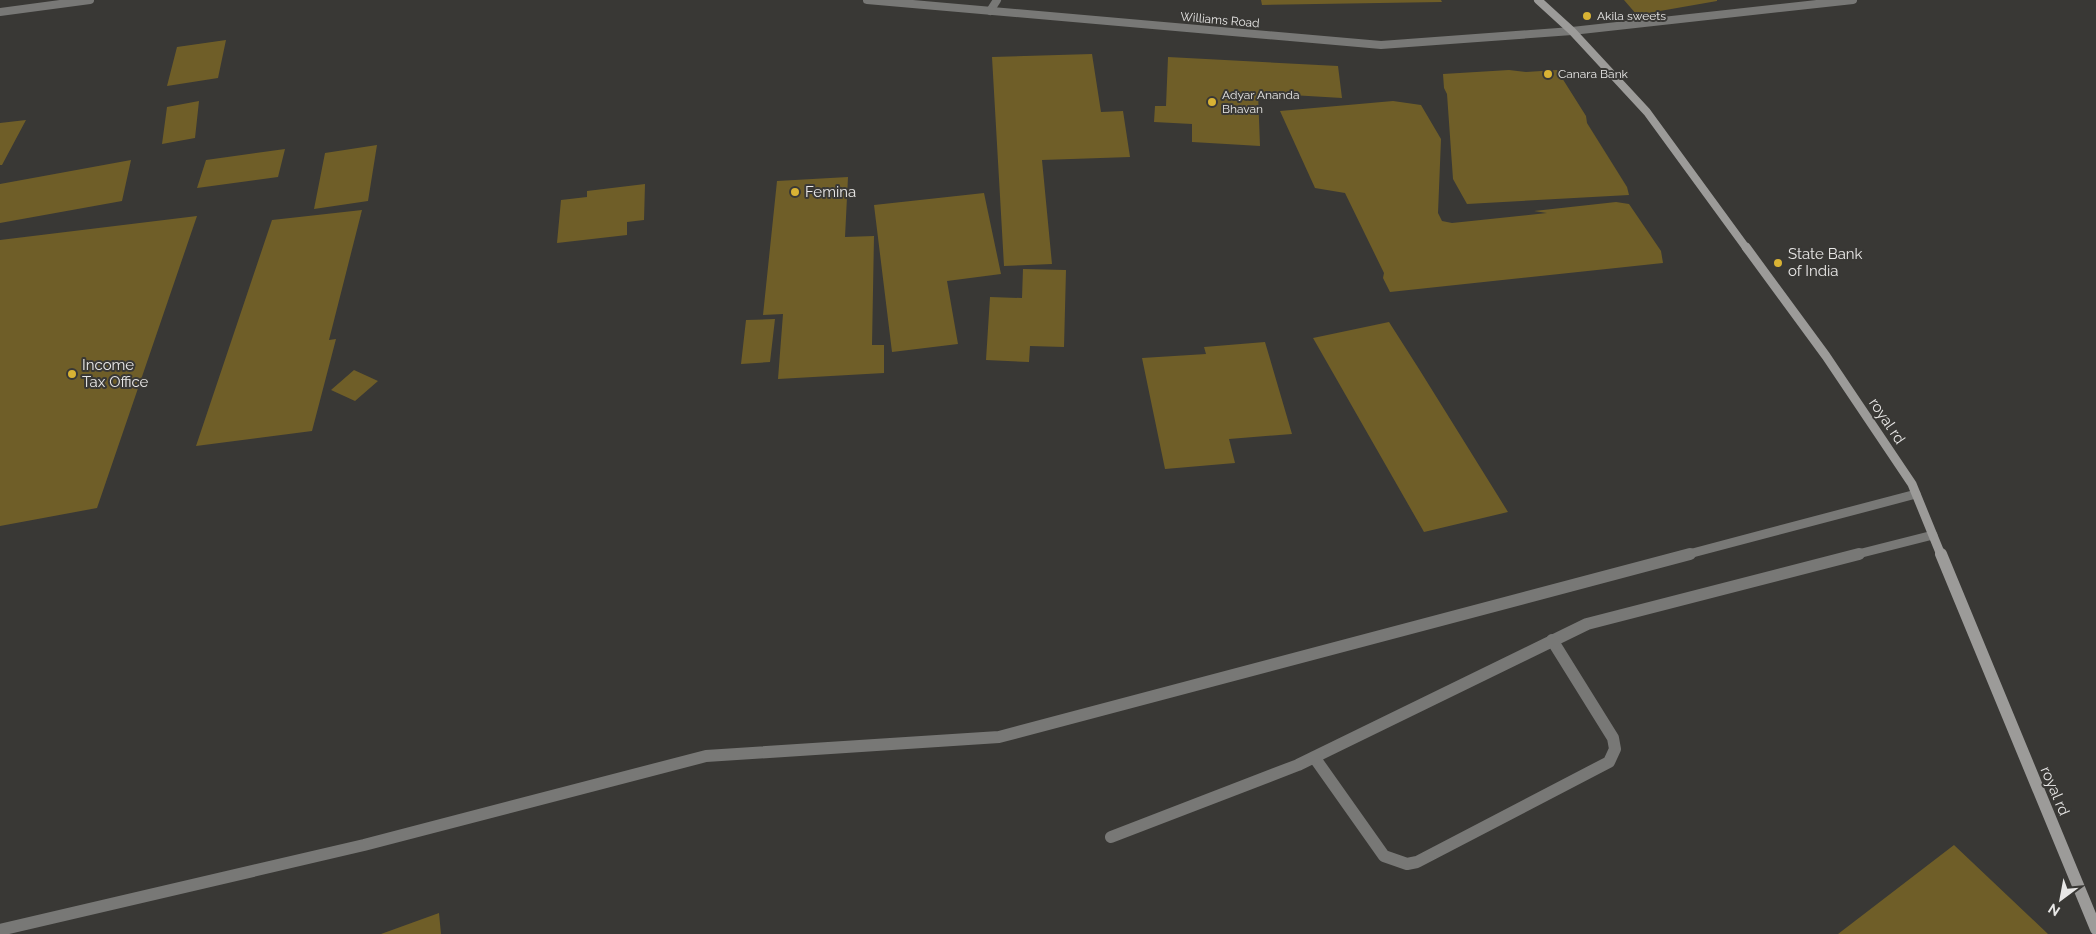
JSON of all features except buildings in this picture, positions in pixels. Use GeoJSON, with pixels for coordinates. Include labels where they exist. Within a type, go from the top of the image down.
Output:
{"type":"FeatureCollection","features":[{"type":"Feature","properties":{"kind":"main road","name":"royal rd"},"geometry":{"type":"LineString","coordinates":[[1538,0],[1572,31],[1652,120],[1826,356],[1912,484],[2096,929]]}},
{"type":"Feature","properties":{"kind":"street"},"geometry":{"type":"LineString","coordinates":[[0,12],[90,0]]}},
{"type":"Feature","properties":{"kind":"street","name":"Williams Road"},"geometry":{"type":"LineString","coordinates":[[867,0],[1380,45],[1572,31],[1854,0]]}},
{"type":"Feature","properties":{"kind":"street"},"geometry":{"type":"LineString","coordinates":[[990,11],[997,0]]}},
{"type":"Feature","properties":{"kind":"street"},"geometry":{"type":"LineString","coordinates":[[0,930],[364,845],[706,756],[999,738],[1916,494]]}},
{"type":"Feature","properties":{"kind":"street"},"geometry":{"type":"LineString","coordinates":[[1111,837],[1298,766],[1586,624],[1933,535]]}},
{"type":"Feature","properties":{"kind":"street"},"geometry":{"type":"LineString","coordinates":[[1314,757],[1384,856],[1407,864],[1417,862],[1609,762],[1615,749],[1613,738],[1552,640]]}},
{"type":"Feature","properties":{"kind":"place","name":"Akila sweets"},"geometry":{"type":"Point","coordinates":[1587,16]}},
{"type":"Feature","properties":{"kind":"place","name":"Canara Bank"},"geometry":{"type":"Point","coordinates":[1548,74]}},
{"type":"Feature","properties":{"kind":"place","name":"Adyar Ananda Bhavan"},"geometry":{"type":"Point","coordinates":[1212,102]}},
{"type":"Feature","properties":{"kind":"place","name":"Femina"},"geometry":{"type":"Point","coordinates":[795,192]}},
{"type":"Feature","properties":{"kind":"place","name":"State Bank of India"},"geometry":{"type":"Point","coordinates":[1778,263]}},
{"type":"Feature","properties":{"kind":"place","name":"Income Tax Office"},"geometry":{"type":"Point","coordinates":[72,374]}}]}
